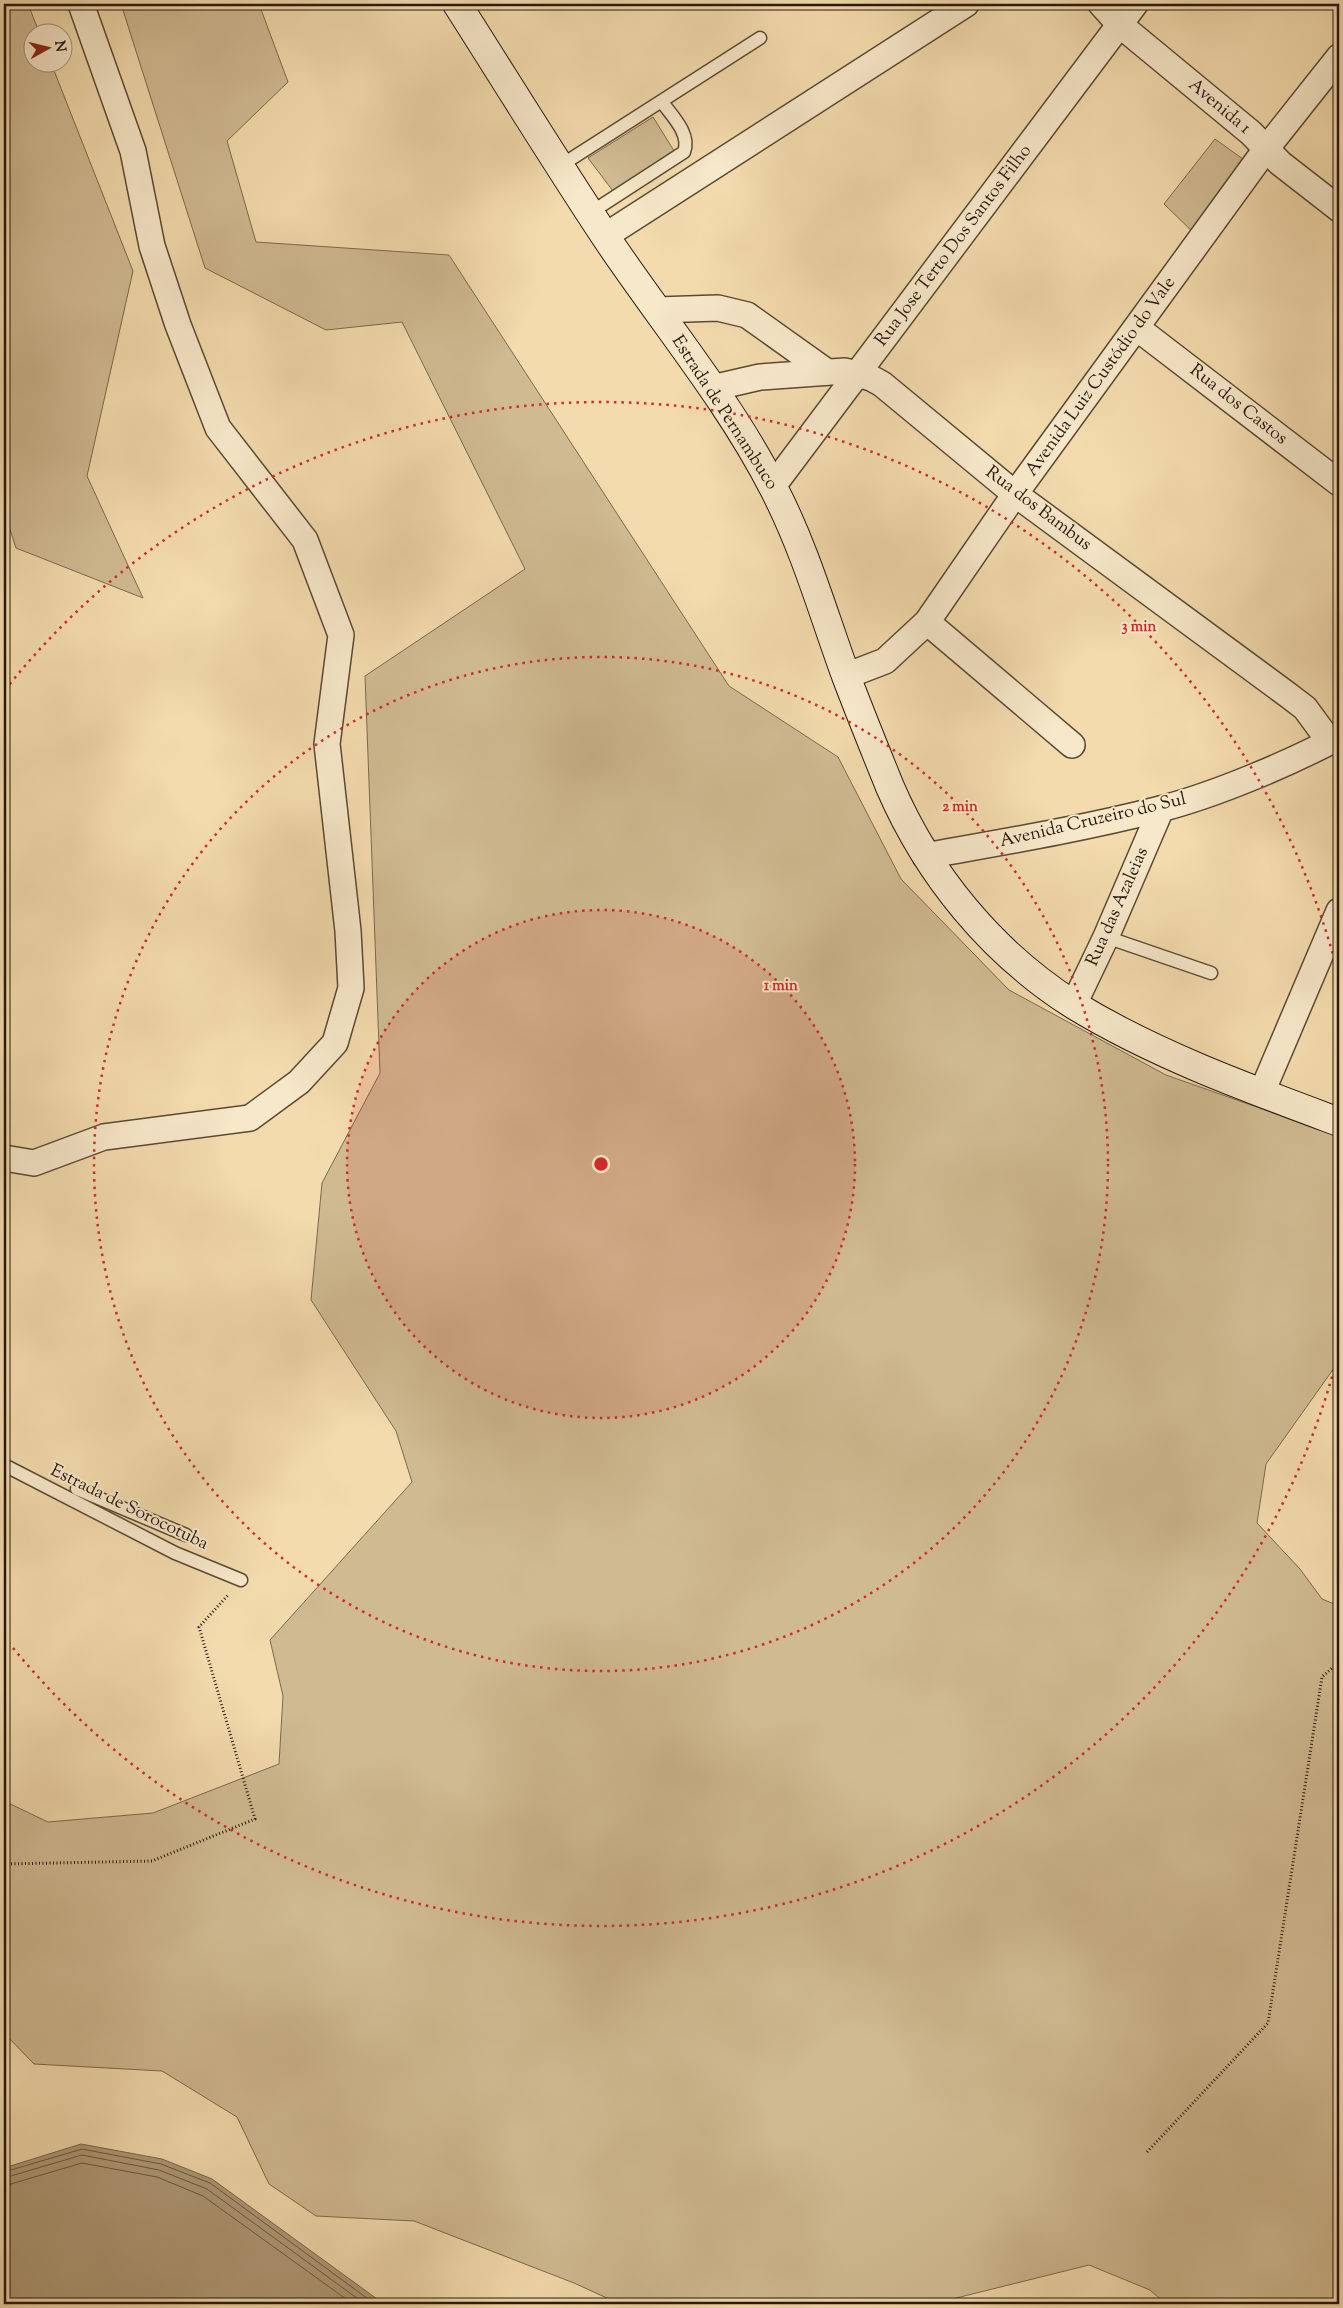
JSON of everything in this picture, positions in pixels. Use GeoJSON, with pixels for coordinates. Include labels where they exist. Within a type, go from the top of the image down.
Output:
{"type":"FeatureCollection","features":[{"type":"Feature","properties":{"kind":"main road","name":"Estrada de Pernambuco"},"geometry":{"type":"LineString","coordinates":[[456,4],[605,236],[712,388],[773,486],[807,561],[846,676],[892,792],[925,856],[956,900],[990,936],[1029,972],[1074,1004],[1146,1043],[1339,1122]]}},
{"type":"Feature","properties":{"kind":"street"},"geometry":{"type":"LineString","coordinates":[[4,1158],[34,1163],[104,1136],[250,1118],[299,1082],[335,1043],[350,988],[348,931],[327,744],[341,635],[305,540],[218,428],[178,325],[152,246],[133,151],[80,4]]}},
{"type":"Feature","properties":{"kind":"street"},"geometry":{"type":"LineString","coordinates":[[605,236],[966,4]]}},
{"type":"Feature","properties":{"kind":"street","name":"Avenida 1"},"geometry":{"type":"LineString","coordinates":[[1101,4],[1120,24],[1251,133],[1280,163],[1339,209]]}},
{"type":"Feature","properties":{"kind":"street","name":"Rua Jose Terto Dos Santos Filho"},"geometry":{"type":"LineString","coordinates":[[773,486],[859,374],[1135,4]]}},
{"type":"Feature","properties":{"kind":"street","name":"Avenida Luiz Custódio do Vale"},"geometry":{"type":"LineString","coordinates":[[846,676],[884,661],[927,622],[1015,494],[1266,150],[1339,57]]}},
{"type":"Feature","properties":{"kind":"street"},"geometry":{"type":"LineString","coordinates":[[657,310],[718,308],[747,315],[827,372]]}},
{"type":"Feature","properties":{"kind":"street","name":"Rua dos Castos"},"geometry":{"type":"LineString","coordinates":[[1137,328],[1339,483]]}},
{"type":"Feature","properties":{"kind":"street","name":"Rua dos Bambus"},"geometry":{"type":"LineString","coordinates":[[712,388],[760,377],[827,372],[859,374],[882,384],[1015,494],[1305,708],[1334,740]]}},
{"type":"Feature","properties":{"kind":"street"},"geometry":{"type":"LineString","coordinates":[[927,622],[1072,745]]}},
{"type":"Feature","properties":{"kind":"street","name":"Avenida Cruzeiro do Sul"},"geometry":{"type":"LineString","coordinates":[[925,856],[1039,835],[1161,809],[1261,773],[1334,740]]}},
{"type":"Feature","properties":{"kind":"street","name":"Rua das Azaleias"},"geometry":{"type":"LineString","coordinates":[[1074,1004],[1106,937],[1161,809]]}},
{"type":"Feature","properties":{"kind":"street"},"geometry":{"type":"LineString","coordinates":[[1262,1092],[1339,911]]}},
{"type":"Feature","properties":{"kind":"lane"},"geometry":{"type":"LineString","coordinates":[[560,166],[760,38]]}},
{"type":"Feature","properties":{"kind":"lane"},"geometry":{"type":"LineString","coordinates":[[590,213],[684,152],[686,146],[684,134],[662,102]]}},
{"type":"Feature","properties":{"kind":"lane"},"geometry":{"type":"LineString","coordinates":[[1106,937],[1211,974]]}},
{"type":"Feature","properties":{"kind":"lane","name":"Estrada de Sorocotuba"},"geometry":{"type":"LineString","coordinates":[[4,1465],[159,1545],[241,1580]]}},
{"type":"Feature","properties":{"kind":"lane"},"geometry":{"type":"LineString","coordinates":[[77,1489],[186,1535]]}},
{"type":"Feature","properties":{"kind":"lane"},"geometry":{"type":"LineString","coordinates":[[159,1545],[166,1527]]}},
{"type":"Feature","properties":{"kind":"path"},"geometry":{"type":"LineString","coordinates":[[4,1864],[152,1861],[254,1819],[199,1627],[241,1580]]}},
{"type":"Feature","properties":{"kind":"path"},"geometry":{"type":"LineString","coordinates":[[1147,2152],[1268,2023],[1322,1677],[1339,1662]]}},
{"type":"Feature","properties":{"kind":"shaded area"},"geometry":{"type":"Polygon","coordinates":[[[4,4],[28,4],[35,22],[22,22],[22,72],[55,72],[133,271],[87,476],[143,598],[16,548],[4,511],[4,4]]]}},
{"type":"Feature","properties":{"kind":"shaded area"},"geometry":{"type":"Polygon","coordinates":[[[121,4],[259,4],[288,82],[227,141],[256,242],[449,255],[729,686],[838,757],[901,879],[1009,990],[1166,1075],[1339,1136],[1339,1361],[1266,1464],[1257,1523],[1300,1569],[1322,1599],[1339,1606],[1339,2300],[1318,2304],[1166,2304],[1150,2290],[1089,2265],[932,2304],[620,2304],[574,2283],[414,2221],[316,2216],[269,2184],[237,2117],[162,2071],[34,2064],[4,2033],[4,1801],[48,1822],[153,1813],[279,1764],[283,1696],[270,1640],[412,1482],[396,1431],[311,1300],[322,1183],[380,1073],[365,676],[525,569],[402,322],[326,330],[205,268],[121,4]]]}},
{"type":"Feature","properties":{"kind":"shaded area"},"geometry":{"type":"Polygon","coordinates":[[[653,117],[676,154],[616,195],[588,158],[653,117]]]}},
{"type":"Feature","properties":{"kind":"shaded area"},"geometry":{"type":"Polygon","coordinates":[[[1215,139],[1254,167],[1200,239],[1164,204],[1215,139]]]}},
{"type":"Feature","properties":{"kind":"water"},"geometry":{"type":"Polygon","coordinates":[[[81,2144],[162,2159],[212,2179],[384,2304],[4,2304],[4,2168],[81,2144]]]}}]}
